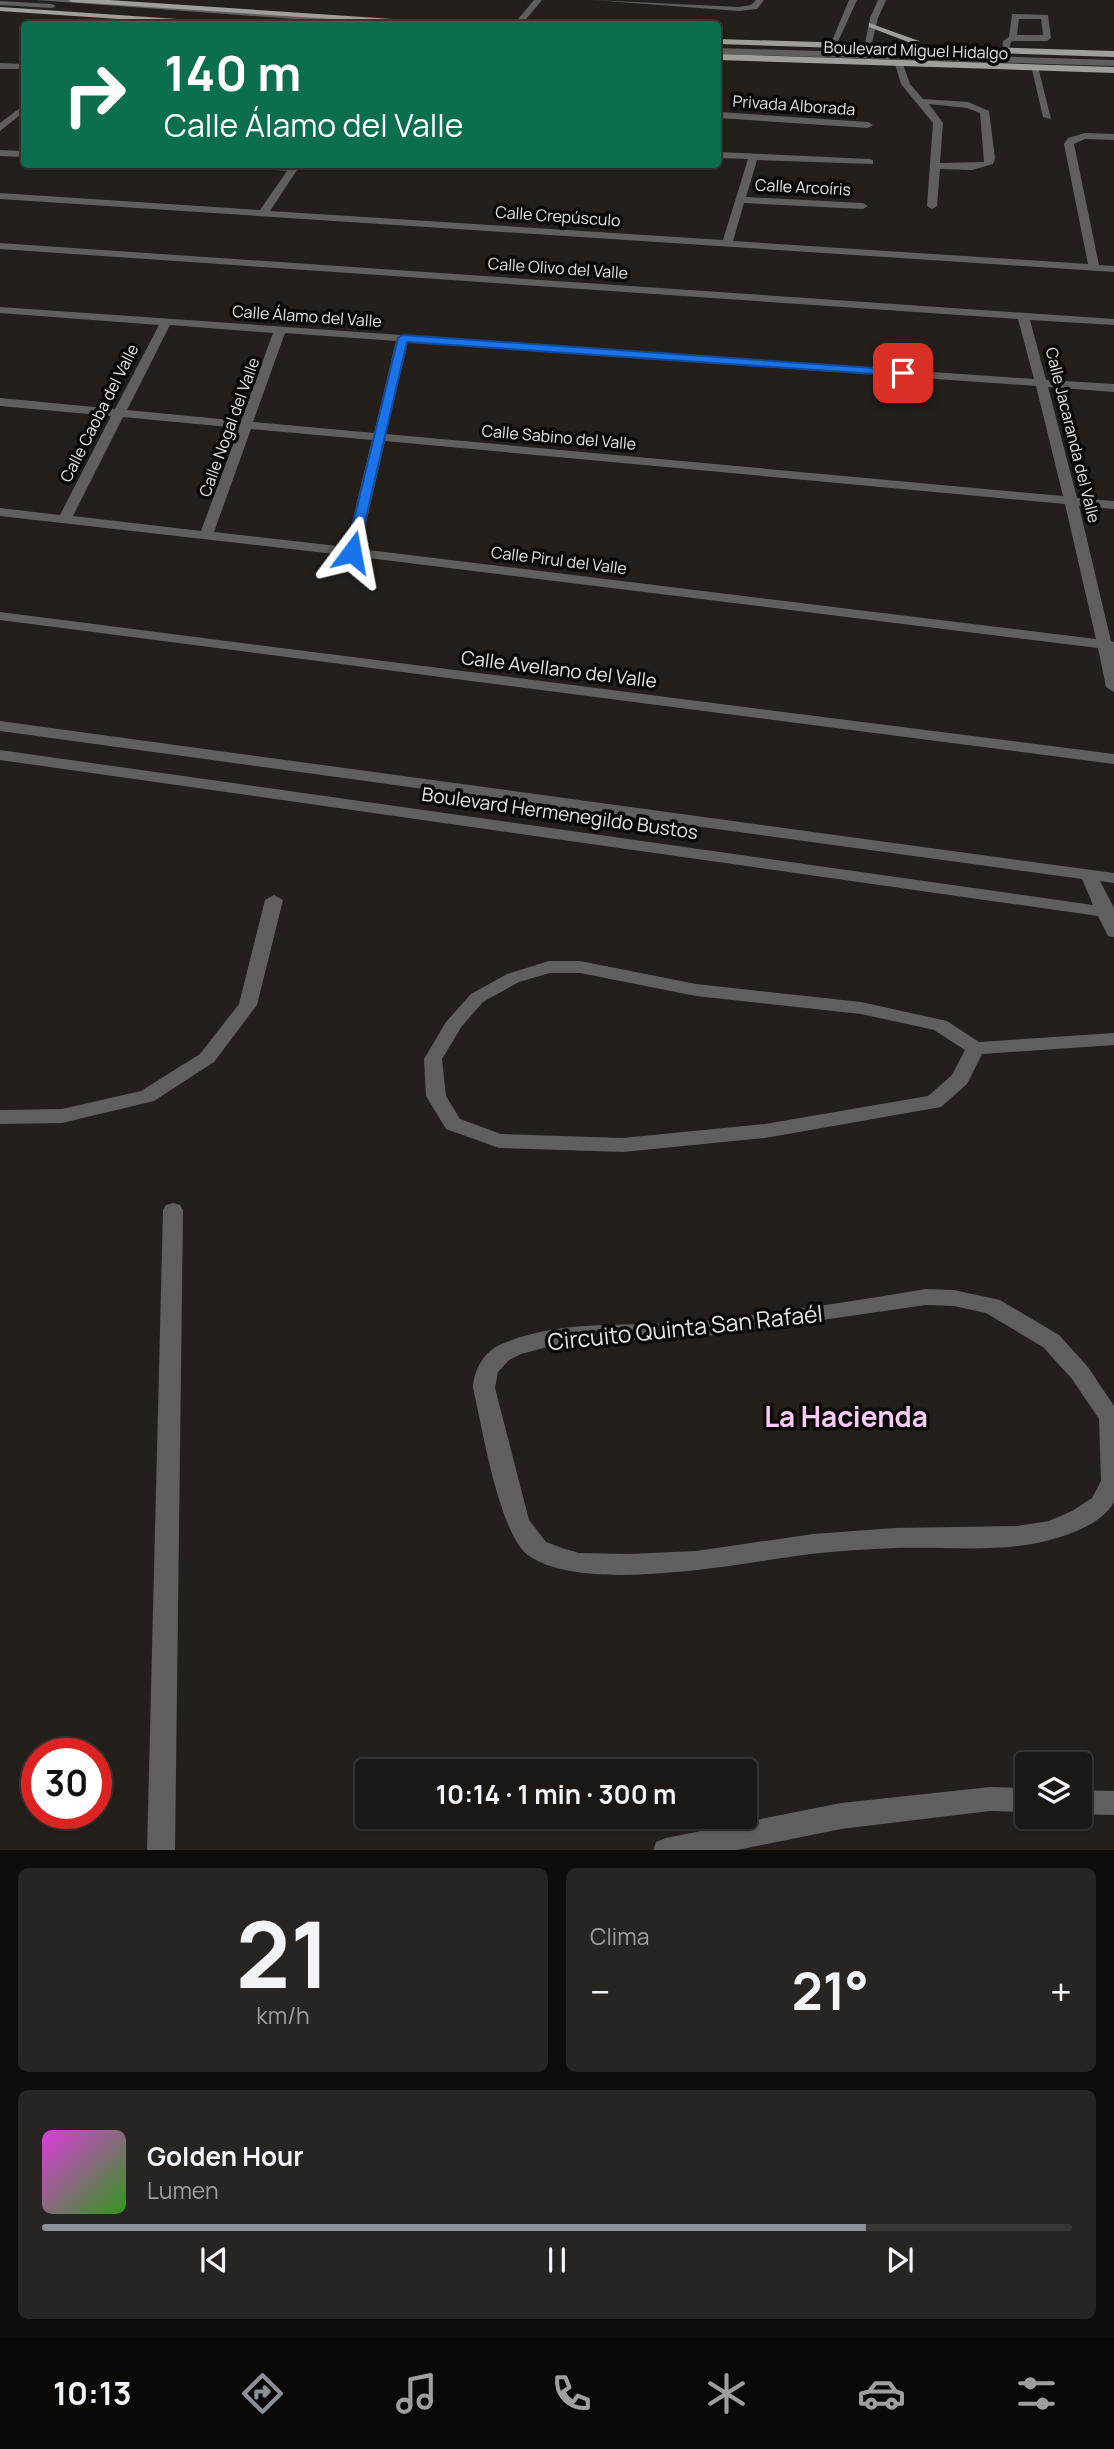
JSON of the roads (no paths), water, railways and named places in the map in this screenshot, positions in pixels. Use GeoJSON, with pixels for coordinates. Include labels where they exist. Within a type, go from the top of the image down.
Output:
{"type":"FeatureCollection","features":[{"type":"Feature","properties":{"kind":"main road"},"geometry":{"type":"LineString","coordinates":[[72,0],[392,21]]}},
{"type":"Feature","properties":{"kind":"main road"},"geometry":{"type":"LineString","coordinates":[[0,9],[119,21]]}},
{"type":"Feature","properties":{"kind":"main road"},"geometry":{"type":"LineString","coordinates":[[872,25],[916,44],[940,49]]}},
{"type":"Feature","properties":{"kind":"main road","name":"Boulevard Miguel Hidalgo"},"geometry":{"type":"LineString","coordinates":[[721,42],[1004,51],[1114,59]]}},
{"type":"Feature","properties":{"kind":"main road","name":"Boulevard Miguel Hidalgo"},"geometry":{"type":"LineString","coordinates":[[721,57],[1114,70]]}},
{"type":"Feature","properties":{"kind":"street"},"geometry":{"type":"LineString","coordinates":[[40,0],[349,21]]}},
{"type":"Feature","properties":{"kind":"street"},"geometry":{"type":"LineString","coordinates":[[520,21],[538,0]]}},
{"type":"Feature","properties":{"kind":"street"},"geometry":{"type":"LineString","coordinates":[[597,0],[739,9],[754,7],[760,0]]}},
{"type":"Feature","properties":{"kind":"street"},"geometry":{"type":"LineString","coordinates":[[832,46],[853,0]]}},
{"type":"Feature","properties":{"kind":"street"},"geometry":{"type":"LineString","coordinates":[[867,47],[882,0]]}},
{"type":"Feature","properties":{"kind":"street"},"geometry":{"type":"LineString","coordinates":[[0,3],[282,21]]}},
{"type":"Feature","properties":{"kind":"street"},"geometry":{"type":"LineString","coordinates":[[1004,51],[1007,41],[1013,38],[1048,38],[1045,17],[1015,16],[1013,38]]}},
{"type":"Feature","properties":{"kind":"street"},"geometry":{"type":"LineString","coordinates":[[773,44],[838,52],[1114,59]]}},
{"type":"Feature","properties":{"kind":"street"},"geometry":{"type":"LineString","coordinates":[[721,51],[1114,59]]}},
{"type":"Feature","properties":{"kind":"street"},"geometry":{"type":"LineString","coordinates":[[899,64],[905,86],[938,123],[932,206]]}},
{"type":"Feature","properties":{"kind":"street"},"geometry":{"type":"LineString","coordinates":[[0,66],[21,67]]}},
{"type":"Feature","properties":{"kind":"street"},"geometry":{"type":"LineString","coordinates":[[1034,67],[1048,117]]}},
{"type":"Feature","properties":{"kind":"street"},"geometry":{"type":"LineString","coordinates":[[919,101],[968,105],[984,111],[988,164],[972,167],[936,166]]}},
{"type":"Feature","properties":{"kind":"street"},"geometry":{"type":"LineString","coordinates":[[0,128],[21,112]]}},
{"type":"Feature","properties":{"kind":"street","name":"Privada Alborada"},"geometry":{"type":"LineString","coordinates":[[721,116],[868,125]]}},
{"type":"Feature","properties":{"kind":"street"},"geometry":{"type":"LineString","coordinates":[[1094,267],[1069,144],[1071,139],[1079,136],[1114,137]]}},
{"type":"Feature","properties":{"kind":"street"},"geometry":{"type":"LineString","coordinates":[[0,153],[21,154]]}},
{"type":"Feature","properties":{"kind":"street"},"geometry":{"type":"LineString","coordinates":[[721,155],[870,162]]}},
{"type":"Feature","properties":{"kind":"street"},"geometry":{"type":"LineString","coordinates":[[727,244],[753,157]]}},
{"type":"Feature","properties":{"kind":"street"},"geometry":{"type":"LineString","coordinates":[[264,212],[294,168]]}},
{"type":"Feature","properties":{"kind":"street","name":"Calle Crepúsculo"},"geometry":{"type":"LineString","coordinates":[[0,195],[1114,268]]}},
{"type":"Feature","properties":{"kind":"street","name":"Calle Arcoíris"},"geometry":{"type":"LineString","coordinates":[[742,200],[863,206]]}},
{"type":"Feature","properties":{"kind":"street","name":"Calle Olivo del Valle"},"geometry":{"type":"LineString","coordinates":[[0,246],[1114,321]]}},
{"type":"Feature","properties":{"kind":"street","name":"Calle Álamo del Valle"},"geometry":{"type":"LineString","coordinates":[[0,310],[1114,388]]}},
{"type":"Feature","properties":{"kind":"street","name":"Calle Jacaranda del Valle"},"geometry":{"type":"LineString","coordinates":[[1023,316],[1110,646],[1114,687]]}},
{"type":"Feature","properties":{"kind":"street","name":"Calle Caoba del Valle"},"geometry":{"type":"LineString","coordinates":[[64,520],[166,322]]}},
{"type":"Feature","properties":{"kind":"street","name":"Calle Nogal del Valle"},"geometry":{"type":"LineString","coordinates":[[206,536],[281,330]]}},
{"type":"Feature","properties":{"kind":"street"},"geometry":{"type":"LineString","coordinates":[[352,552],[403,338]]}},
{"type":"Feature","properties":{"kind":"street","name":"Calle Sabino del Valle"},"geometry":{"type":"LineString","coordinates":[[0,402],[1114,505]]}},
{"type":"Feature","properties":{"kind":"street","name":"Calle Pirul del Valle"},"geometry":{"type":"LineString","coordinates":[[0,512],[352,552],[1110,646]]}},
{"type":"Feature","properties":{"kind":"street","name":"Calle Avellano del Valle"},"geometry":{"type":"LineString","coordinates":[[0,616],[1114,759]]}},
{"type":"Feature","properties":{"kind":"street","name":"Boulevard Hermenegildo Bustos"},"geometry":{"type":"LineString","coordinates":[[0,726],[1114,878]]}},
{"type":"Feature","properties":{"kind":"street","name":"Boulevard Hermenegildo Bustos"},"geometry":{"type":"LineString","coordinates":[[0,755],[1109,912]]}},
{"type":"Feature","properties":{"kind":"street"},"geometry":{"type":"LineString","coordinates":[[1088,874],[1109,912],[1114,932]]}},
{"type":"Feature","properties":{"kind":"street"},"geometry":{"type":"LineString","coordinates":[[0,1117],[62,1116],[147,1096],[207,1058],[248,1005],[274,900]]}},
{"type":"Feature","properties":{"kind":"street"},"geometry":{"type":"LineString","coordinates":[[975,1048],[960,1079],[934,1102],[765,1131],[622,1145],[499,1141],[453,1124],[436,1096],[433,1059],[455,1022],[478,998],[513,978],[549,967],[580,967],[696,990],[861,1008],[940,1025],[975,1048],[1114,1039]]}},
{"type":"Feature","properties":{"kind":"street"},"geometry":{"type":"LineString","coordinates":[[161,1850],[173,1210]]}},
{"type":"Feature","properties":{"kind":"street","name":"Circuito Quinta San Rafaél"},"geometry":{"type":"LineString","coordinates":[[926,1297],[954,1297],[992,1306],[1051,1341],[1080,1373],[1112,1418],[1113,1482],[1100,1505],[1080,1518],[1051,1530],[1017,1536],[895,1538],[813,1544],[695,1561],[579,1563],[538,1549],[525,1536],[517,1521],[484,1378],[496,1358],[510,1350],[565,1336],[684,1331],[769,1323],[926,1297]]}},
{"type":"Feature","properties":{"kind":"street"},"geometry":{"type":"LineString","coordinates":[[666,1850],[841,1816],[990,1799],[1015,1800]]}},
{"type":"Feature","properties":{"kind":"street"},"geometry":{"type":"LineString","coordinates":[[1092,1802],[1114,1803]]}},
{"type":"Feature","properties":{"kind":"district","name":"La Hacienda"},"geometry":{"type":"Point","coordinates":[846,1416]}}]}
